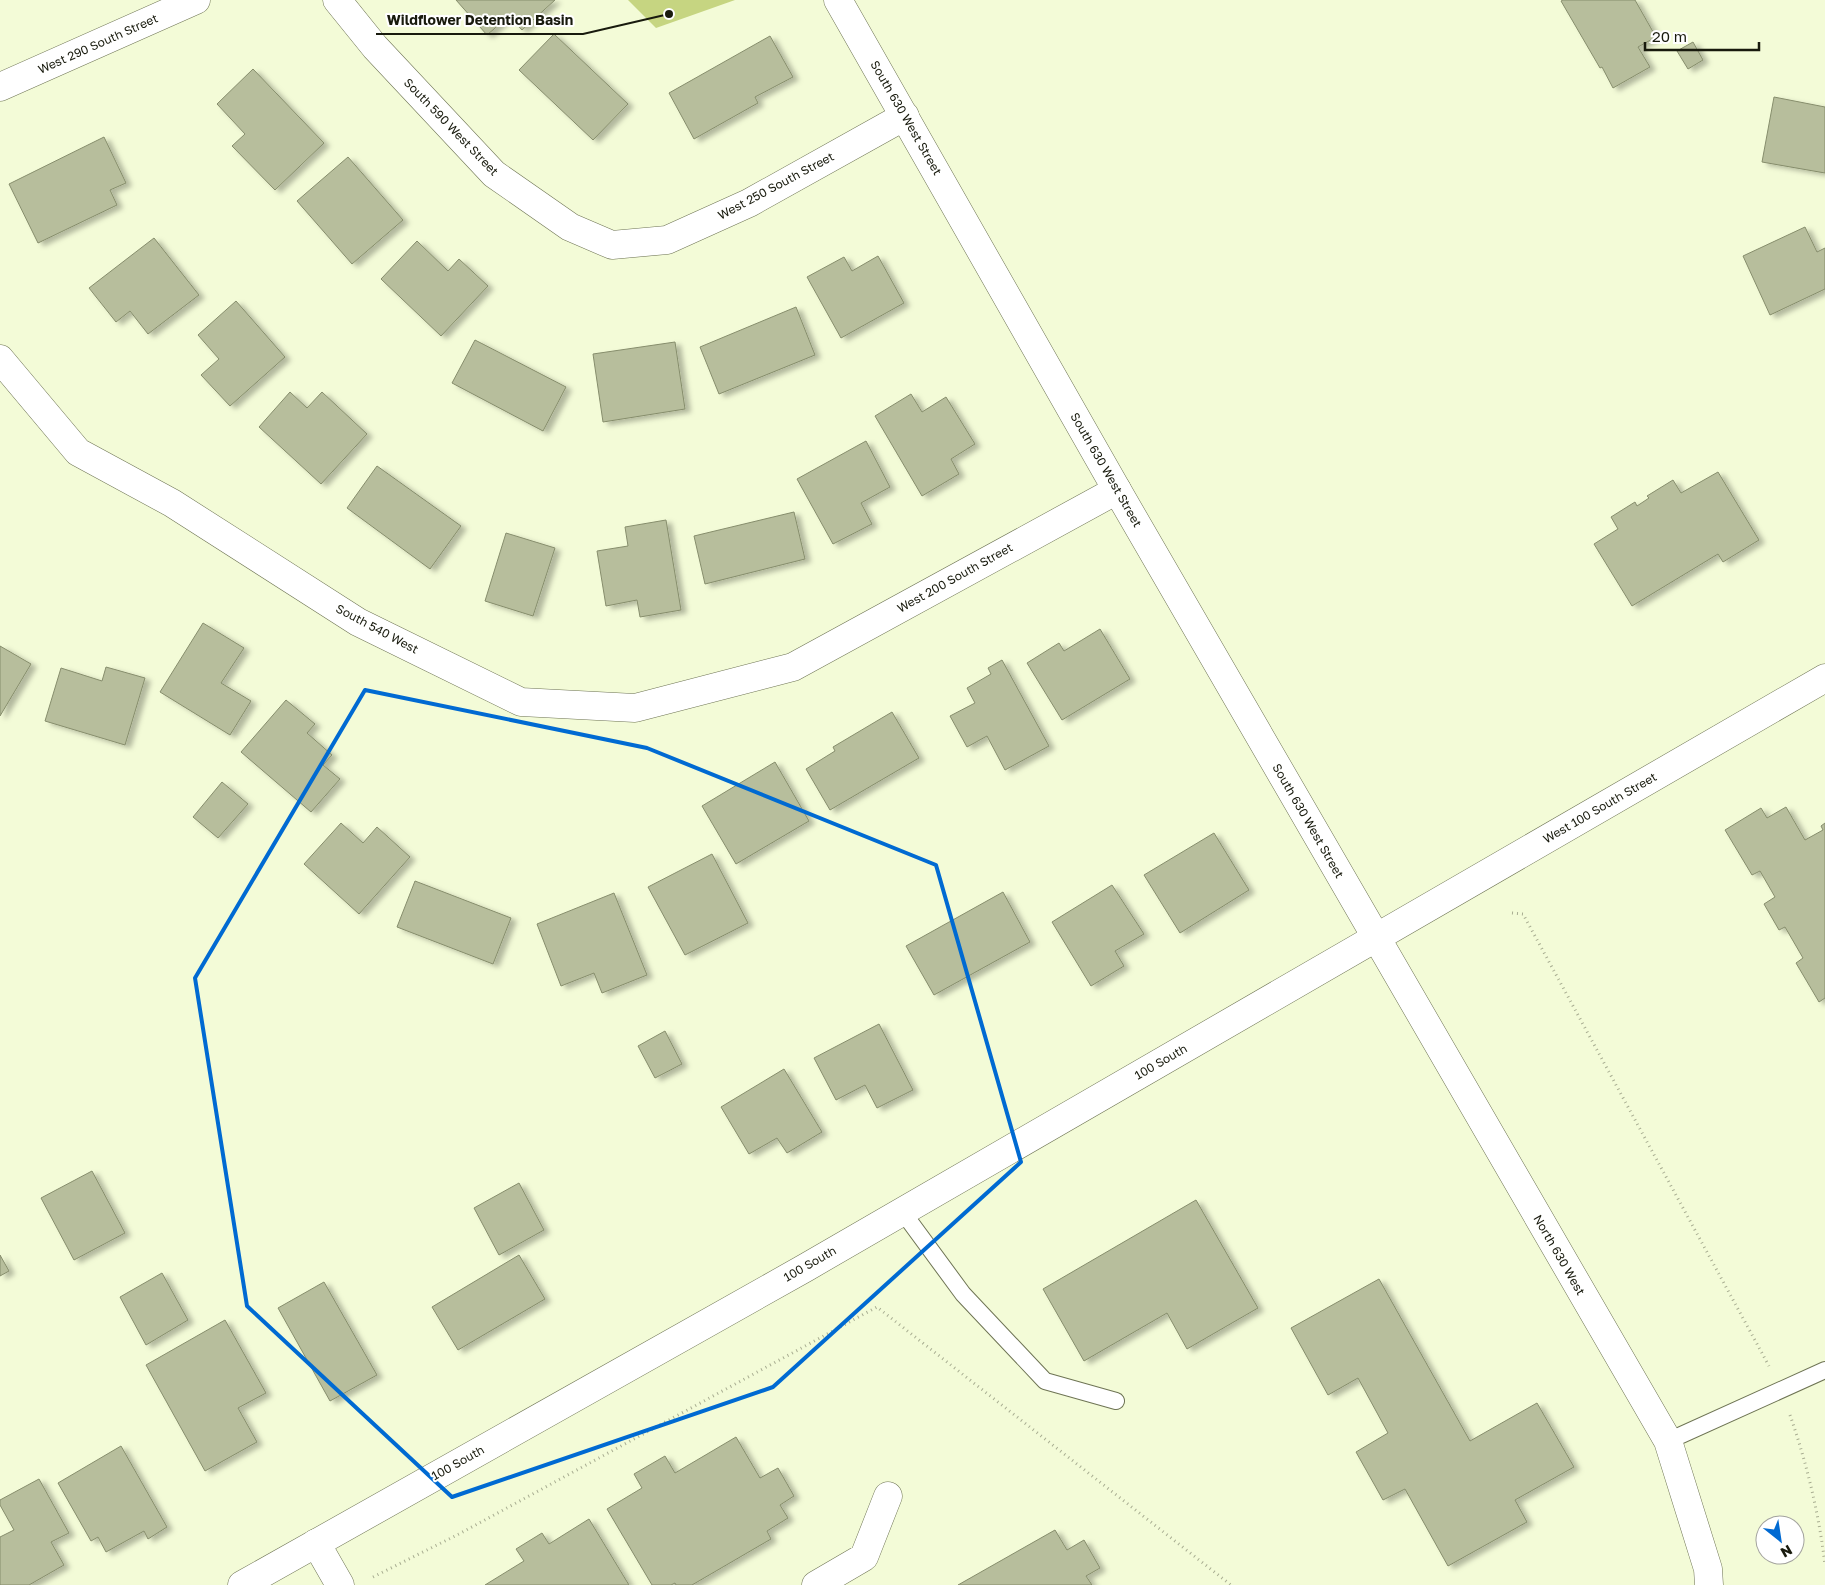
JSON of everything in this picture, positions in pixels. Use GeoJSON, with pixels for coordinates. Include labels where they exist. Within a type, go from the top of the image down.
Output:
{"type":"FeatureCollection","features":[{"type":"Feature","properties":{"kind":"street","name":"West 290 South Street"},"geometry":{"type":"LineString","coordinates":[[0,87],[196,0]]}},
{"type":"Feature","properties":{"kind":"street","name":"South 590 West Street"},"geometry":{"type":"LineString","coordinates":[[337,0],[375,47],[494,174],[570,227],[612,244]]}},
{"type":"Feature","properties":{"kind":"street","name":"South 630 West Street"},"geometry":{"type":"LineString","coordinates":[[838,0],[1117,490],[1376,938]]}},
{"type":"Feature","properties":{"kind":"street","name":"West 250 South Street"},"geometry":{"type":"LineString","coordinates":[[612,244],[667,240],[749,203],[905,116]]}},
{"type":"Feature","properties":{"kind":"street","name":"South 540 West"},"geometry":{"type":"LineString","coordinates":[[0,359],[78,452],[172,503],[358,622],[521,702],[635,708],[793,667]]}},
{"type":"Feature","properties":{"kind":"street","name":"West 200 South Street"},"geometry":{"type":"LineString","coordinates":[[793,667],[1117,490]]}},
{"type":"Feature","properties":{"kind":"street","name":"West 100 South Street"},"geometry":{"type":"LineString","coordinates":[[1376,938],[1825,678]]}},
{"type":"Feature","properties":{"kind":"street","name":"100 South"},"geometry":{"type":"LineString","coordinates":[[242,1585],[788,1278],[1376,938]]}},
{"type":"Feature","properties":{"kind":"street","name":"North 630 West"},"geometry":{"type":"LineString","coordinates":[[1376,938],[1668,1442],[1708,1569],[1709,1585]]}},
{"type":"Feature","properties":{"kind":"street"},"geometry":{"type":"LineString","coordinates":[[816,1585],[864,1557],[888,1496]]}},
{"type":"Feature","properties":{"kind":"street"},"geometry":{"type":"LineString","coordinates":[[316,1543],[340,1585]]}},
{"type":"Feature","properties":{"kind":"lane"},"geometry":{"type":"LineString","coordinates":[[902,1211],[962,1294],[1045,1381],[1116,1401]]}},
{"type":"Feature","properties":{"kind":"lane"},"geometry":{"type":"LineString","coordinates":[[1668,1442],[1825,1370]]}},
{"type":"Feature","properties":{"kind":"path"},"geometry":{"type":"LineString","coordinates":[[1512,913],[1523,914],[1763,1352]]}},
{"type":"Feature","properties":{"kind":"path"},"geometry":{"type":"LineString","coordinates":[[394,1566],[458,1534],[876,1307],[1231,1585]]}},
{"type":"Feature","properties":{"kind":"path"},"geometry":{"type":"LineString","coordinates":[[1795,1430],[1804,1455],[1825,1565]]}},
{"type":"Feature","properties":{"kind":"highlighted area"},"geometry":{"type":"Polygon","coordinates":[[[365,690],[647,748],[936,865],[1021,1162],[773,1387],[452,1497],[247,1306],[195,978],[365,690]]]}},
{"type":"Feature","properties":{"kind":"green space"},"geometry":{"type":"Polygon","coordinates":[[[628,0],[735,0],[656,28],[628,0]]]}},
{"type":"Feature","properties":{"kind":"building"},"geometry":{"type":"Polygon","coordinates":[[[456,0],[555,0],[522,30],[509,16],[487,35],[456,0]]]}},
{"type":"Feature","properties":{"kind":"building"},"geometry":{"type":"Polygon","coordinates":[[[1635,0],[1656,37],[1638,47],[1650,67],[1613,88],[1561,1],[1635,0]]]}},
{"type":"Feature","properties":{"kind":"building"},"geometry":{"type":"Polygon","coordinates":[[[554,34],[628,104],[593,140],[519,70],[554,34]]]}},
{"type":"Feature","properties":{"kind":"building"},"geometry":{"type":"Polygon","coordinates":[[[770,36],[793,77],[755,97],[758,103],[694,139],[669,93],[770,36]]]}},
{"type":"Feature","properties":{"kind":"building"},"geometry":{"type":"Polygon","coordinates":[[[1693,42],[1703,60],[1688,69],[1677,51],[1693,42]]]}},
{"type":"Feature","properties":{"kind":"building"},"geometry":{"type":"Polygon","coordinates":[[[253,69],[324,143],[275,190],[232,146],[245,134],[217,104],[253,69]]]}},
{"type":"Feature","properties":{"kind":"building"},"geometry":{"type":"Polygon","coordinates":[[[1774,97],[1825,107],[1825,173],[1762,162],[1774,97]]]}},
{"type":"Feature","properties":{"kind":"building"},"geometry":{"type":"Polygon","coordinates":[[[104,137],[126,183],[110,190],[117,205],[38,243],[9,184],[104,137]]]}},
{"type":"Feature","properties":{"kind":"building"},"geometry":{"type":"Polygon","coordinates":[[[348,157],[403,220],[352,264],[297,201],[348,157]]]}},
{"type":"Feature","properties":{"kind":"building"},"geometry":{"type":"Polygon","coordinates":[[[1805,227],[1817,252],[1825,248],[1825,289],[1770,315],[1743,256],[1805,227]]]}},
{"type":"Feature","properties":{"kind":"building"},"geometry":{"type":"Polygon","coordinates":[[[154,238],[199,295],[148,334],[130,311],[116,322],[89,288],[154,238]]]}},
{"type":"Feature","properties":{"kind":"building"},"geometry":{"type":"Polygon","coordinates":[[[417,241],[448,271],[459,259],[488,286],[441,336],[381,279],[417,241]]]}},
{"type":"Feature","properties":{"kind":"building"},"geometry":{"type":"Polygon","coordinates":[[[878,256],[904,303],[841,338],[807,277],[844,257],[852,271],[878,256]]]}},
{"type":"Feature","properties":{"kind":"building"},"geometry":{"type":"Polygon","coordinates":[[[236,301],[285,357],[230,406],[201,375],[219,359],[198,335],[236,301]]]}},
{"type":"Feature","properties":{"kind":"building"},"geometry":{"type":"Polygon","coordinates":[[[796,307],[815,355],[719,394],[700,347],[796,307]]]}},
{"type":"Feature","properties":{"kind":"building"},"geometry":{"type":"Polygon","coordinates":[[[475,340],[566,387],[543,431],[452,383],[475,340]]]}},
{"type":"Feature","properties":{"kind":"building"},"geometry":{"type":"Polygon","coordinates":[[[675,342],[685,409],[603,422],[593,354],[675,342]]]}},
{"type":"Feature","properties":{"kind":"building"},"geometry":{"type":"Polygon","coordinates":[[[290,392],[307,408],[322,392],[367,434],[321,484],[259,427],[290,392]]]}},
{"type":"Feature","properties":{"kind":"building"},"geometry":{"type":"Polygon","coordinates":[[[911,394],[922,412],[946,397],[975,444],[951,459],[959,474],[922,496],[875,416],[911,394]]]}},
{"type":"Feature","properties":{"kind":"building"},"geometry":{"type":"Polygon","coordinates":[[[866,441],[890,487],[861,503],[872,524],[833,544],[797,479],[866,441]]]}},
{"type":"Feature","properties":{"kind":"building"},"geometry":{"type":"Polygon","coordinates":[[[377,466],[461,526],[430,569],[347,508],[377,466]]]}},
{"type":"Feature","properties":{"kind":"building"},"geometry":{"type":"Polygon","coordinates":[[[1718,472],[1759,540],[1723,562],[1718,554],[1632,606],[1594,544],[1618,529],[1611,517],[1635,502],[1637,506],[1649,498],[1647,496],[1673,480],[1681,493],[1718,472]]]}},
{"type":"Feature","properties":{"kind":"building"},"geometry":{"type":"Polygon","coordinates":[[[794,512],[805,559],[705,584],[694,536],[794,512]]]}},
{"type":"Feature","properties":{"kind":"building"},"geometry":{"type":"Polygon","coordinates":[[[666,520],[681,610],[640,617],[637,600],[606,606],[597,551],[628,546],[625,527],[666,520]]]}},
{"type":"Feature","properties":{"kind":"building"},"geometry":{"type":"Polygon","coordinates":[[[506,533],[555,548],[533,616],[485,601],[506,533]]]}},
{"type":"Feature","properties":{"kind":"building"},"geometry":{"type":"Polygon","coordinates":[[[203,623],[244,648],[221,683],[251,701],[230,735],[160,692],[203,623]]]}},
{"type":"Feature","properties":{"kind":"building"},"geometry":{"type":"Polygon","coordinates":[[[1100,629],[1130,679],[1062,720],[1027,663],[1059,643],[1064,651],[1100,629]]]}},
{"type":"Feature","properties":{"kind":"building"},"geometry":{"type":"Polygon","coordinates":[[[0,646],[31,664],[0,716],[0,646]]]}},
{"type":"Feature","properties":{"kind":"building"},"geometry":{"type":"Polygon","coordinates":[[[1002,660],[1049,746],[1005,770],[987,736],[967,747],[950,716],[975,703],[967,688],[991,674],[988,668],[1002,660]]]}},
{"type":"Feature","properties":{"kind":"building"},"geometry":{"type":"Polygon","coordinates":[[[106,667],[145,678],[125,745],[45,721],[61,668],[102,681],[106,667]]]}},
{"type":"Feature","properties":{"kind":"building"},"geometry":{"type":"Polygon","coordinates":[[[286,700],[315,724],[307,733],[332,755],[323,765],[340,779],[311,812],[241,752],[286,700]]]}},
{"type":"Feature","properties":{"kind":"building"},"geometry":{"type":"Polygon","coordinates":[[[892,712],[919,758],[830,810],[806,769],[835,751],[833,747],[892,712]]]}},
{"type":"Feature","properties":{"kind":"building"},"geometry":{"type":"Polygon","coordinates":[[[775,762],[809,821],[736,864],[702,806],[775,762]]]}},
{"type":"Feature","properties":{"kind":"building"},"geometry":{"type":"Polygon","coordinates":[[[222,782],[248,804],[218,838],[193,817],[222,782]]]}},
{"type":"Feature","properties":{"kind":"building"},"geometry":{"type":"Polygon","coordinates":[[[1786,807],[1805,840],[1823,830],[1821,826],[1825,823],[1825,998],[1819,1002],[1796,963],[1803,958],[1785,927],[1779,930],[1764,904],[1775,897],[1760,871],[1752,875],[1725,830],[1761,808],[1767,818],[1786,807]]]}},
{"type":"Feature","properties":{"kind":"building"},"geometry":{"type":"Polygon","coordinates":[[[341,823],[363,843],[377,827],[410,857],[359,914],[304,864],[341,823]]]}},
{"type":"Feature","properties":{"kind":"building"},"geometry":{"type":"Polygon","coordinates":[[[1214,833],[1249,890],[1180,933],[1144,875],[1214,833]]]}},
{"type":"Feature","properties":{"kind":"building"},"geometry":{"type":"Polygon","coordinates":[[[712,854],[748,923],[685,955],[648,887],[712,854]]]}},
{"type":"Feature","properties":{"kind":"building"},"geometry":{"type":"Polygon","coordinates":[[[415,881],[511,918],[493,964],[397,927],[415,881]]]}},
{"type":"Feature","properties":{"kind":"building"},"geometry":{"type":"Polygon","coordinates":[[[1112,885],[1144,934],[1115,951],[1124,966],[1091,986],[1052,922],[1112,885]]]}},
{"type":"Feature","properties":{"kind":"building"},"geometry":{"type":"Polygon","coordinates":[[[1003,892],[1030,942],[934,995],[906,946],[1003,892]]]}},
{"type":"Feature","properties":{"kind":"building"},"geometry":{"type":"Polygon","coordinates":[[[614,893],[647,975],[602,993],[594,973],[561,986],[537,924],[614,893]]]}},
{"type":"Feature","properties":{"kind":"building"},"geometry":{"type":"Polygon","coordinates":[[[879,1024],[913,1090],[877,1108],[865,1085],[836,1100],[814,1058],[879,1024]]]}},
{"type":"Feature","properties":{"kind":"building"},"geometry":{"type":"Polygon","coordinates":[[[665,1031],[682,1064],[655,1078],[638,1046],[665,1031]]]}},
{"type":"Feature","properties":{"kind":"building"},"geometry":{"type":"Polygon","coordinates":[[[784,1069],[822,1132],[787,1153],[777,1138],[749,1154],[721,1107],[784,1069]]]}},
{"type":"Feature","properties":{"kind":"building"},"geometry":{"type":"Polygon","coordinates":[[[92,1171],[125,1233],[74,1260],[41,1198],[92,1171]]]}},
{"type":"Feature","properties":{"kind":"building"},"geometry":{"type":"Polygon","coordinates":[[[519,1183],[544,1230],[499,1255],[474,1208],[519,1183]]]}},
{"type":"Feature","properties":{"kind":"building"},"geometry":{"type":"Polygon","coordinates":[[[1196,1200],[1258,1308],[1187,1349],[1167,1313],[1084,1361],[1043,1289],[1196,1200]]]}},
{"type":"Feature","properties":{"kind":"building"},"geometry":{"type":"Polygon","coordinates":[[[0,1255],[9,1271],[0,1276],[0,1255]]]}},
{"type":"Feature","properties":{"kind":"building"},"geometry":{"type":"Polygon","coordinates":[[[519,1255],[545,1299],[458,1350],[432,1307],[519,1255]]]}},
{"type":"Feature","properties":{"kind":"building"},"geometry":{"type":"Polygon","coordinates":[[[162,1273],[188,1320],[146,1345],[120,1297],[162,1273]]]}},
{"type":"Feature","properties":{"kind":"building"},"geometry":{"type":"Polygon","coordinates":[[[1379,1279],[1470,1441],[1537,1403],[1574,1467],[1515,1500],[1527,1522],[1448,1566],[1405,1489],[1383,1500],[1356,1452],[1388,1433],[1358,1378],[1328,1395],[1291,1328],[1379,1279]]]}},
{"type":"Feature","properties":{"kind":"building"},"geometry":{"type":"Polygon","coordinates":[[[324,1282],[377,1375],[330,1401],[278,1308],[324,1282]]]}},
{"type":"Feature","properties":{"kind":"building"},"geometry":{"type":"Polygon","coordinates":[[[225,1320],[266,1393],[238,1408],[257,1442],[205,1471],[146,1365],[225,1320]]]}},
{"type":"Feature","properties":{"kind":"building"},"geometry":{"type":"Polygon","coordinates":[[[736,1437],[760,1478],[778,1468],[794,1496],[780,1505],[788,1518],[767,1531],[771,1539],[692,1585],[676,1585],[675,1583],[671,1585],[652,1585],[607,1509],[642,1488],[634,1474],[665,1456],[675,1473],[736,1437]]]}},
{"type":"Feature","properties":{"kind":"building"},"geometry":{"type":"Polygon","coordinates":[[[121,1446],[167,1527],[148,1539],[144,1531],[106,1552],[98,1537],[91,1541],[58,1483],[121,1446]]]}},
{"type":"Feature","properties":{"kind":"building"},"geometry":{"type":"Polygon","coordinates":[[[39,1479],[69,1533],[51,1542],[64,1565],[29,1585],[0,1585],[0,1537],[14,1530],[0,1505],[0,1500],[39,1479]]]}},
{"type":"Feature","properties":{"kind":"building"},"geometry":{"type":"Polygon","coordinates":[[[589,1519],[629,1585],[485,1585],[524,1561],[516,1549],[542,1533],[549,1544],[589,1519]]]}},
{"type":"Feature","properties":{"kind":"building"},"geometry":{"type":"Polygon","coordinates":[[[1055,1530],[1067,1550],[1084,1540],[1100,1568],[1086,1576],[1092,1585],[958,1585],[1055,1530]]]}},
{"type":"Feature","properties":{"kind":"place","name":"Wildflower Detention Basin"},"geometry":{"type":"Point","coordinates":[669,14]}}]}
